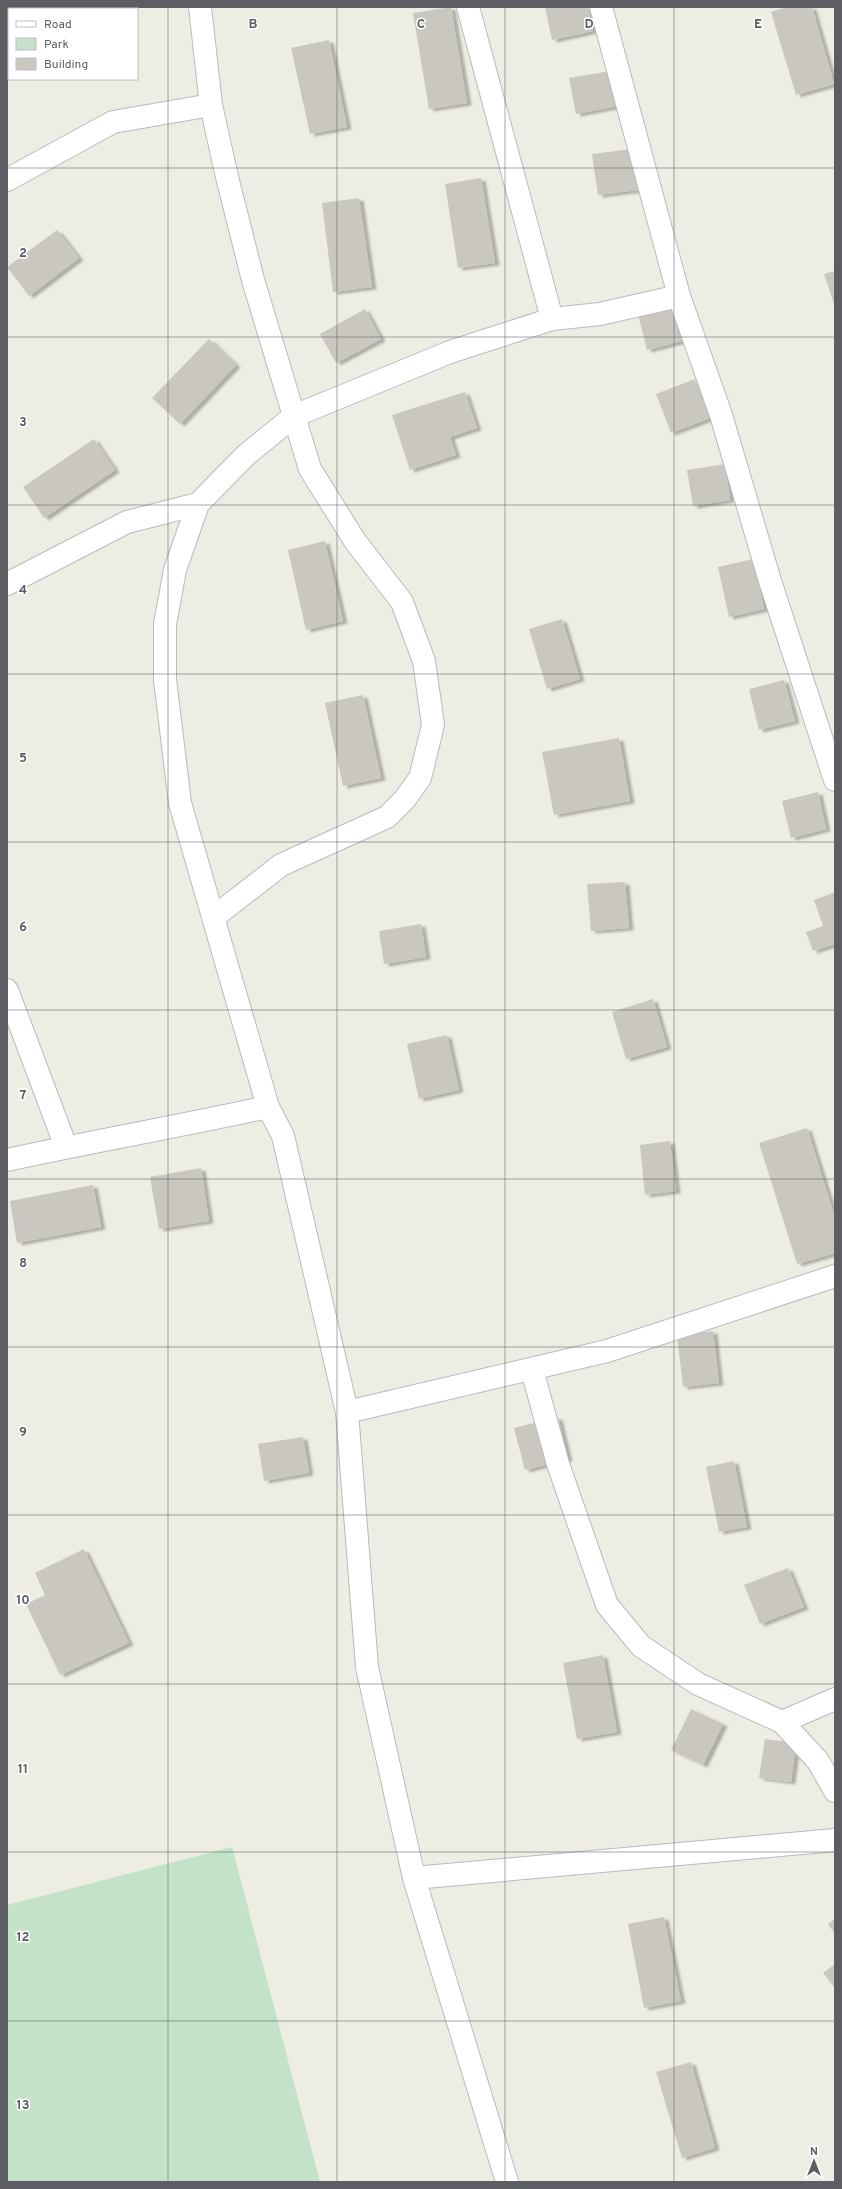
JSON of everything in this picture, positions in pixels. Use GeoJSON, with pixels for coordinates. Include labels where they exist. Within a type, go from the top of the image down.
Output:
{"type":"FeatureCollection","features":[{"type":"Feature","properties":{"kind":"street"},"geometry":{"type":"LineString","coordinates":[[200,7],[212,105],[227,177],[253,280],[310,469],[355,541],[402,602],[424,661],[433,725],[420,778],[405,799],[387,817],[281,865],[214,917]]}},
{"type":"Feature","properties":{"kind":"street"},"geometry":{"type":"LineString","coordinates":[[468,7],[552,319]]}},
{"type":"Feature","properties":{"kind":"street"},"geometry":{"type":"LineString","coordinates":[[601,7],[679,296],[721,415],[770,581],[835,780]]}},
{"type":"Feature","properties":{"kind":"street"},"geometry":{"type":"LineString","coordinates":[[7,180],[113,122],[212,105]]}},
{"type":"Feature","properties":{"kind":"street"},"geometry":{"type":"LineString","coordinates":[[507,2182],[414,1878],[367,1667],[347,1412],[283,1136],[268,1107],[180,803],[165,680],[165,624],[174,570],[198,504],[246,455],[294,416],[450,352],[552,319],[600,314],[679,296]]}},
{"type":"Feature","properties":{"kind":"street"},"geometry":{"type":"LineString","coordinates":[[7,584],[127,522],[198,504]]}},
{"type":"Feature","properties":{"kind":"street"},"geometry":{"type":"LineString","coordinates":[[7,990],[66,1147]]}},
{"type":"Feature","properties":{"kind":"street"},"geometry":{"type":"LineString","coordinates":[[7,1160],[66,1147],[184,1126],[268,1107]]}},
{"type":"Feature","properties":{"kind":"street"},"geometry":{"type":"LineString","coordinates":[[347,1412],[532,1370],[607,1351],[835,1276]]}},
{"type":"Feature","properties":{"kind":"street"},"geometry":{"type":"LineString","coordinates":[[532,1370],[558,1464],[607,1606],[641,1646],[698,1684],[782,1722],[818,1761],[835,1791]]}},
{"type":"Feature","properties":{"kind":"street"},"geometry":{"type":"LineString","coordinates":[[782,1722],[835,1699]]}},
{"type":"Feature","properties":{"kind":"street"},"geometry":{"type":"LineString","coordinates":[[414,1878],[835,1840]]}},
{"type":"Feature","properties":{"kind":"green space"},"geometry":{"type":"Polygon","coordinates":[[[232,1847],[320,2182],[7,2182],[7,1905],[232,1847]]]}},
{"type":"Feature","properties":{"kind":"building"},"geometry":{"type":"Polygon","coordinates":[[[70,7],[70,8],[52,8],[70,7]]]}},
{"type":"Feature","properties":{"kind":"building"},"geometry":{"type":"Polygon","coordinates":[[[451,7],[467,103],[429,109],[413,13],[451,7]]]}},
{"type":"Feature","properties":{"kind":"building"},"geometry":{"type":"Polygon","coordinates":[[[545,7],[588,7],[593,31],[552,40],[545,7]]]}},
{"type":"Feature","properties":{"kind":"building"},"geometry":{"type":"Polygon","coordinates":[[[787,7],[812,7],[834,84],[796,95],[771,12],[787,7]]]}},
{"type":"Feature","properties":{"kind":"building"},"geometry":{"type":"Polygon","coordinates":[[[329,40],[347,127],[310,134],[291,48],[329,40]]]}},
{"type":"Feature","properties":{"kind":"building"},"geometry":{"type":"Polygon","coordinates":[[[611,71],[618,106],[576,114],[569,78],[611,71]]]}},
{"type":"Feature","properties":{"kind":"building"},"geometry":{"type":"Polygon","coordinates":[[[632,149],[638,190],[598,195],[592,154],[632,149]]]}},
{"type":"Feature","properties":{"kind":"building"},"geometry":{"type":"Polygon","coordinates":[[[481,178],[495,263],[458,268],[445,184],[481,178]]]}},
{"type":"Feature","properties":{"kind":"building"},"geometry":{"type":"Polygon","coordinates":[[[359,198],[372,287],[333,292],[322,203],[359,198]]]}},
{"type":"Feature","properties":{"kind":"building"},"geometry":{"type":"Polygon","coordinates":[[[57,230],[79,258],[29,296],[7,267],[57,230]]]}},
{"type":"Feature","properties":{"kind":"building"},"geometry":{"type":"Polygon","coordinates":[[[835,271],[835,307],[824,274],[835,271]]]}},
{"type":"Feature","properties":{"kind":"building"},"geometry":{"type":"Polygon","coordinates":[[[673,302],[682,341],[647,350],[637,310],[673,302]]]}},
{"type":"Feature","properties":{"kind":"building"},"geometry":{"type":"Polygon","coordinates":[[[365,309],[381,339],[336,363],[320,334],[365,309]]]}},
{"type":"Feature","properties":{"kind":"building"},"geometry":{"type":"Polygon","coordinates":[[[209,339],[236,365],[180,424],[152,398],[209,339]]]}},
{"type":"Feature","properties":{"kind":"building"},"geometry":{"type":"Polygon","coordinates":[[[695,379],[710,418],[671,433],[656,394],[695,379]]]}},
{"type":"Feature","properties":{"kind":"building"},"geometry":{"type":"Polygon","coordinates":[[[465,392],[477,428],[450,437],[456,455],[410,470],[392,415],[465,392]]]}},
{"type":"Feature","properties":{"kind":"building"},"geometry":{"type":"Polygon","coordinates":[[[94,439],[115,470],[44,518],[23,487],[94,439]]]}},
{"type":"Feature","properties":{"kind":"building"},"geometry":{"type":"Polygon","coordinates":[[[725,464],[730,500],[693,506],[687,470],[725,464]]]}},
{"type":"Feature","properties":{"kind":"building"},"geometry":{"type":"Polygon","coordinates":[[[325,541],[343,621],[306,630],[288,550],[325,541]]]}},
{"type":"Feature","properties":{"kind":"building"},"geometry":{"type":"Polygon","coordinates":[[[753,559],[764,609],[729,617],[718,567],[753,559]]]}},
{"type":"Feature","properties":{"kind":"building"},"geometry":{"type":"Polygon","coordinates":[[[562,619],[580,679],[547,689],[529,629],[562,619]]]}},
{"type":"Feature","properties":{"kind":"building"},"geometry":{"type":"Polygon","coordinates":[[[784,680],[795,721],[759,730],[749,689],[784,680]]]}},
{"type":"Feature","properties":{"kind":"building"},"geometry":{"type":"Polygon","coordinates":[[[363,695],[381,778],[343,786],[325,703],[363,695]]]}},
{"type":"Feature","properties":{"kind":"building"},"geometry":{"type":"Polygon","coordinates":[[[619,738],[630,801],[554,815],[542,752],[619,738]]]}},
{"type":"Feature","properties":{"kind":"building"},"geometry":{"type":"Polygon","coordinates":[[[818,792],[826,829],[791,838],[782,801],[818,792]]]}},
{"type":"Feature","properties":{"kind":"building"},"geometry":{"type":"Polygon","coordinates":[[[625,882],[629,928],[591,931],[587,884],[625,882]]]}},
{"type":"Feature","properties":{"kind":"building"},"geometry":{"type":"Polygon","coordinates":[[[835,892],[835,944],[813,951],[806,932],[823,926],[814,900],[835,892]]]}},
{"type":"Feature","properties":{"kind":"building"},"geometry":{"type":"Polygon","coordinates":[[[421,924],[426,957],[384,964],[379,931],[421,924]]]}},
{"type":"Feature","properties":{"kind":"building"},"geometry":{"type":"Polygon","coordinates":[[[653,999],[667,1047],[626,1059],[612,1012],[653,999]]]}},
{"type":"Feature","properties":{"kind":"building"},"geometry":{"type":"Polygon","coordinates":[[[447,1035],[459,1090],[419,1099],[407,1044],[447,1035]]]}},
{"type":"Feature","properties":{"kind":"building"},"geometry":{"type":"Polygon","coordinates":[[[807,1128],[835,1218],[835,1253],[797,1264],[759,1143],[807,1128]]]}},
{"type":"Feature","properties":{"kind":"building"},"geometry":{"type":"Polygon","coordinates":[[[670,1141],[676,1191],[645,1195],[640,1145],[670,1141]]]}},
{"type":"Feature","properties":{"kind":"building"},"geometry":{"type":"Polygon","coordinates":[[[201,1168],[209,1221],[159,1229],[150,1177],[201,1168]]]}},
{"type":"Feature","properties":{"kind":"building"},"geometry":{"type":"Polygon","coordinates":[[[93,1185],[101,1227],[17,1243],[10,1201],[93,1185]]]}},
{"type":"Feature","properties":{"kind":"building"},"geometry":{"type":"Polygon","coordinates":[[[713,1331],[719,1383],[683,1387],[677,1335],[713,1331]]]}},
{"type":"Feature","properties":{"kind":"building"},"geometry":{"type":"Polygon","coordinates":[[[558,1417],[568,1459],[525,1470],[514,1428],[558,1417]]]}},
{"type":"Feature","properties":{"kind":"building"},"geometry":{"type":"Polygon","coordinates":[[[303,1437],[309,1473],[264,1481],[258,1444],[303,1437]]]}},
{"type":"Feature","properties":{"kind":"building"},"geometry":{"type":"Polygon","coordinates":[[[734,1461],[747,1527],[719,1532],[706,1467],[734,1461]]]}},
{"type":"Feature","properties":{"kind":"building"},"geometry":{"type":"Polygon","coordinates":[[[84,1549],[129,1643],[60,1675],[26,1604],[45,1595],[35,1573],[84,1549]]]}},
{"type":"Feature","properties":{"kind":"building"},"geometry":{"type":"Polygon","coordinates":[[[788,1568],[804,1607],[760,1624],[744,1585],[788,1568]]]}},
{"type":"Feature","properties":{"kind":"building"},"geometry":{"type":"Polygon","coordinates":[[[603,1655],[617,1732],[577,1739],[563,1663],[603,1655]]]}},
{"type":"Feature","properties":{"kind":"building"},"geometry":{"type":"Polygon","coordinates":[[[691,1709],[723,1724],[703,1765],[671,1750],[691,1709]]]}},
{"type":"Feature","properties":{"kind":"building"},"geometry":{"type":"Polygon","coordinates":[[[765,1739],[796,1743],[791,1782],[759,1778],[765,1739]]]}},
{"type":"Feature","properties":{"kind":"building"},"geometry":{"type":"Polygon","coordinates":[[[664,1917],[681,2001],[644,2008],[628,1924],[664,1917]]]}},
{"type":"Feature","properties":{"kind":"building"},"geometry":{"type":"Polygon","coordinates":[[[835,1919],[835,1934],[828,1924],[835,1919]]]}},
{"type":"Feature","properties":{"kind":"building"},"geometry":{"type":"Polygon","coordinates":[[[835,1964],[835,1988],[823,1973],[835,1964]]]}},
{"type":"Feature","properties":{"kind":"building"},"geometry":{"type":"Polygon","coordinates":[[[691,2062],[715,2148],[682,2158],[656,2072],[691,2062]]]}}]}
